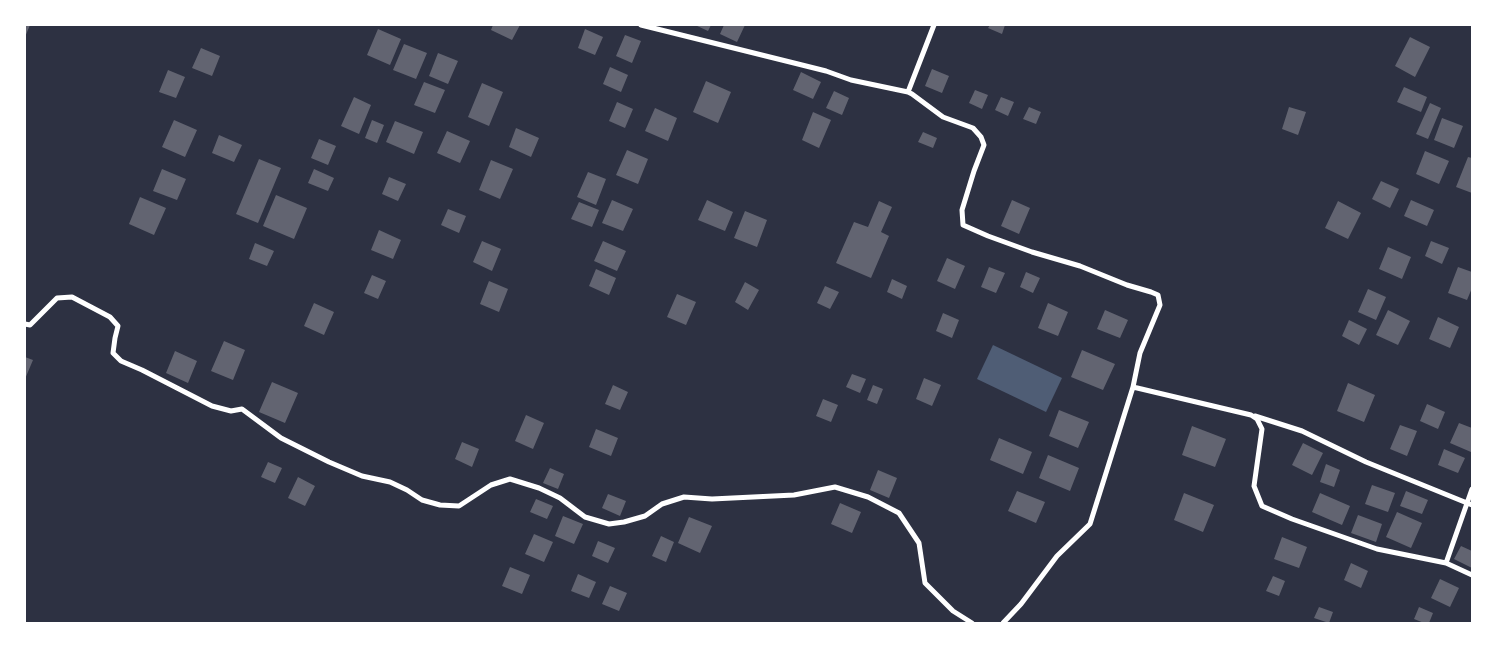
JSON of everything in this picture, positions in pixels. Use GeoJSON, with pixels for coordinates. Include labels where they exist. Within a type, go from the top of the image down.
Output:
{"type":"FeatureCollection","features":[{"type":"Feature","properties":{"kind":"street"},"geometry":{"type":"LineString","coordinates":[[641,25],[912,94],[943,117],[973,128],[982,137],[984,145],[962,210],[963,225],[1032,252],[1080,266],[1158,295],[1160,305],[1140,353],[1133,387],[1090,524],[1057,556],[1021,604],[1002,623]]}},
{"type":"Feature","properties":{"kind":"street"},"geometry":{"type":"LineString","coordinates":[[908,92],[934,25]]}},
{"type":"Feature","properties":{"kind":"street"},"geometry":{"type":"LineString","coordinates":[[25,324],[30,325],[57,298],[72,297],[110,317],[118,326],[113,354],[121,361],[212,406],[231,411],[242,409],[281,438],[329,462],[362,476],[390,482],[422,500],[440,505],[458,506],[491,485],[510,479],[538,488],[560,498],[585,517],[609,524],[645,516],[662,504],[684,497],[712,499],[794,495],[835,486],[868,497],[899,513],[919,543],[925,583],[953,611],[972,623]]}},
{"type":"Feature","properties":{"kind":"street"},"geometry":{"type":"LineString","coordinates":[[1133,387],[1251,415],[1302,431],[1366,462],[1470,504]]}},
{"type":"Feature","properties":{"kind":"street"},"geometry":{"type":"LineString","coordinates":[[1251,415],[1258,419],[1262,430],[1254,486],[1262,506],[1292,519],[1377,549],[1446,563],[1472,574]]}},
{"type":"Feature","properties":{"kind":"street"},"geometry":{"type":"LineString","coordinates":[[1446,563],[1470,504],[1472,489]]}},
{"type":"Feature","properties":{"kind":"water"},"geometry":{"type":"Polygon","coordinates":[[[993,345],[1062,378],[1046,412],[977,379],[993,345]]]}},
{"type":"Feature","properties":{"kind":"building"},"geometry":{"type":"Polygon","coordinates":[[[25,25],[30,25],[25,37],[25,25]]]}},
{"type":"Feature","properties":{"kind":"building"},"geometry":{"type":"Polygon","coordinates":[[[493,25],[520,25],[512,40],[491,30],[493,25]]]}},
{"type":"Feature","properties":{"kind":"building"},"geometry":{"type":"Polygon","coordinates":[[[695,25],[711,25],[708,31],[695,25]]]}},
{"type":"Feature","properties":{"kind":"building"},"geometry":{"type":"Polygon","coordinates":[[[724,25],[745,25],[737,42],[720,34],[724,25]]]}},
{"type":"Feature","properties":{"kind":"building"},"geometry":{"type":"Polygon","coordinates":[[[990,25],[1005,25],[1002,34],[988,28],[990,25]]]}},
{"type":"Feature","properties":{"kind":"building"},"geometry":{"type":"Polygon","coordinates":[[[378,29],[401,39],[390,65],[367,55],[378,29]]]}},
{"type":"Feature","properties":{"kind":"building"},"geometry":{"type":"Polygon","coordinates":[[[585,29],[603,37],[595,55],[578,48],[585,29]]]}},
{"type":"Feature","properties":{"kind":"building"},"geometry":{"type":"Polygon","coordinates":[[[625,35],[641,41],[632,63],[616,56],[625,35]]]}},
{"type":"Feature","properties":{"kind":"building"},"geometry":{"type":"Polygon","coordinates":[[[1410,37],[1430,47],[1415,77],[1395,66],[1410,37]]]}},
{"type":"Feature","properties":{"kind":"building"},"geometry":{"type":"Polygon","coordinates":[[[404,44],[427,53],[416,79],[393,70],[404,44]]]}},
{"type":"Feature","properties":{"kind":"building"},"geometry":{"type":"Polygon","coordinates":[[[201,48],[220,56],[212,76],[192,68],[201,48]]]}},
{"type":"Feature","properties":{"kind":"building"},"geometry":{"type":"Polygon","coordinates":[[[438,53],[458,61],[448,84],[429,76],[438,53]]]}},
{"type":"Feature","properties":{"kind":"building"},"geometry":{"type":"Polygon","coordinates":[[[610,67],[628,75],[621,92],[603,84],[610,67]]]}},
{"type":"Feature","properties":{"kind":"building"},"geometry":{"type":"Polygon","coordinates":[[[932,69],[949,76],[942,93],[925,86],[932,69]]]}},
{"type":"Feature","properties":{"kind":"building"},"geometry":{"type":"Polygon","coordinates":[[[168,70],[185,77],[176,98],[159,92],[168,70]]]}},
{"type":"Feature","properties":{"kind":"building"},"geometry":{"type":"Polygon","coordinates":[[[801,72],[821,82],[813,99],[793,90],[801,72]]]}},
{"type":"Feature","properties":{"kind":"building"},"geometry":{"type":"Polygon","coordinates":[[[706,81],[731,92],[718,123],[693,112],[706,81]]]}},
{"type":"Feature","properties":{"kind":"building"},"geometry":{"type":"Polygon","coordinates":[[[424,82],[445,90],[435,113],[414,105],[424,82]]]}},
{"type":"Feature","properties":{"kind":"building"},"geometry":{"type":"Polygon","coordinates":[[[482,83],[503,92],[489,126],[468,117],[482,83]]]}},
{"type":"Feature","properties":{"kind":"building"},"geometry":{"type":"Polygon","coordinates":[[[1404,87],[1427,97],[1421,112],[1397,102],[1404,87]]]}},
{"type":"Feature","properties":{"kind":"building"},"geometry":{"type":"Polygon","coordinates":[[[975,90],[988,95],[982,109],[969,103],[975,90]]]}},
{"type":"Feature","properties":{"kind":"building"},"geometry":{"type":"Polygon","coordinates":[[[834,91],[849,98],[842,115],[826,108],[834,91]]]}},
{"type":"Feature","properties":{"kind":"building"},"geometry":{"type":"Polygon","coordinates":[[[354,97],[371,105],[359,134],[341,126],[354,97]]]}},
{"type":"Feature","properties":{"kind":"building"},"geometry":{"type":"Polygon","coordinates":[[[1001,97],[1014,102],[1008,116],[995,110],[1001,97]]]}},
{"type":"Feature","properties":{"kind":"building"},"geometry":{"type":"Polygon","coordinates":[[[617,102],[633,109],[625,128],[609,121],[617,102]]]}},
{"type":"Feature","properties":{"kind":"building"},"geometry":{"type":"Polygon","coordinates":[[[1430,103],[1441,108],[1428,139],[1416,134],[1430,103]]]}},
{"type":"Feature","properties":{"kind":"building"},"geometry":{"type":"Polygon","coordinates":[[[1029,107],[1041,112],[1036,124],[1023,119],[1029,107]]]}},
{"type":"Feature","properties":{"kind":"building"},"geometry":{"type":"Polygon","coordinates":[[[1289,107],[1306,112],[1298,135],[1282,129],[1289,107]]]}},
{"type":"Feature","properties":{"kind":"building"},"geometry":{"type":"Polygon","coordinates":[[[655,108],[677,118],[668,141],[645,131],[655,108]]]}},
{"type":"Feature","properties":{"kind":"building"},"geometry":{"type":"Polygon","coordinates":[[[813,112],[831,120],[819,148],[802,140],[813,112]]]}},
{"type":"Feature","properties":{"kind":"building"},"geometry":{"type":"Polygon","coordinates":[[[1442,118],[1463,126],[1454,148],[1434,140],[1442,118]]]}},
{"type":"Feature","properties":{"kind":"building"},"geometry":{"type":"Polygon","coordinates":[[[174,120],[197,130],[185,157],[162,147],[174,120]]]}},
{"type":"Feature","properties":{"kind":"building"},"geometry":{"type":"Polygon","coordinates":[[[372,120],[384,125],[377,143],[365,138],[372,120]]]}},
{"type":"Feature","properties":{"kind":"building"},"geometry":{"type":"Polygon","coordinates":[[[395,121],[423,132],[414,154],[386,142],[395,121]]]}},
{"type":"Feature","properties":{"kind":"building"},"geometry":{"type":"Polygon","coordinates":[[[516,128],[539,138],[531,157],[509,147],[516,128]]]}},
{"type":"Feature","properties":{"kind":"building"},"geometry":{"type":"Polygon","coordinates":[[[447,131],[470,141],[460,163],[437,153],[447,131]]]}},
{"type":"Feature","properties":{"kind":"building"},"geometry":{"type":"Polygon","coordinates":[[[923,132],[937,138],[933,148],[918,142],[923,132]]]}},
{"type":"Feature","properties":{"kind":"building"},"geometry":{"type":"Polygon","coordinates":[[[219,135],[242,145],[234,162],[212,153],[219,135]]]}},
{"type":"Feature","properties":{"kind":"building"},"geometry":{"type":"Polygon","coordinates":[[[319,139],[336,146],[328,165],[311,158],[319,139]]]}},
{"type":"Feature","properties":{"kind":"building"},"geometry":{"type":"Polygon","coordinates":[[[627,150],[648,159],[638,184],[616,175],[627,150]]]}},
{"type":"Feature","properties":{"kind":"building"},"geometry":{"type":"Polygon","coordinates":[[[1425,151],[1449,161],[1439,184],[1416,174],[1425,151]]]}},
{"type":"Feature","properties":{"kind":"building"},"geometry":{"type":"Polygon","coordinates":[[[1468,157],[1472,158],[1472,193],[1456,187],[1468,157]]]}},
{"type":"Feature","properties":{"kind":"building"},"geometry":{"type":"Polygon","coordinates":[[[259,159],[281,168],[258,223],[236,214],[259,159]]]}},
{"type":"Feature","properties":{"kind":"building"},"geometry":{"type":"Polygon","coordinates":[[[491,160],[513,169],[500,199],[479,190],[491,160]]]}},
{"type":"Feature","properties":{"kind":"building"},"geometry":{"type":"Polygon","coordinates":[[[162,169],[186,179],[177,200],[153,191],[162,169]]]}},
{"type":"Feature","properties":{"kind":"building"},"geometry":{"type":"Polygon","coordinates":[[[314,169],[334,178],[328,191],[308,183],[314,169]]]}},
{"type":"Feature","properties":{"kind":"building"},"geometry":{"type":"Polygon","coordinates":[[[588,172],[606,179],[596,205],[577,197],[588,172]]]}},
{"type":"Feature","properties":{"kind":"building"},"geometry":{"type":"Polygon","coordinates":[[[389,177],[406,184],[398,201],[382,194],[389,177]]]}},
{"type":"Feature","properties":{"kind":"building"},"geometry":{"type":"Polygon","coordinates":[[[1381,181],[1399,189],[1390,208],[1372,199],[1381,181]]]}},
{"type":"Feature","properties":{"kind":"building"},"geometry":{"type":"Polygon","coordinates":[[[276,195],[307,208],[294,239],[263,226],[276,195]]]}},
{"type":"Feature","properties":{"kind":"building"},"geometry":{"type":"Polygon","coordinates":[[[140,197],[166,208],[154,235],[129,224],[140,197]]]}},
{"type":"Feature","properties":{"kind":"building"},"geometry":{"type":"Polygon","coordinates":[[[612,200],[633,209],[623,231],[602,223],[612,200]]]}},
{"type":"Feature","properties":{"kind":"building"},"geometry":{"type":"Polygon","coordinates":[[[707,200],[733,212],[725,231],[698,220],[707,200]]]}},
{"type":"Feature","properties":{"kind":"building"},"geometry":{"type":"Polygon","coordinates":[[[1012,200],[1030,208],[1019,234],[1001,226],[1012,200]]]}},
{"type":"Feature","properties":{"kind":"building"},"geometry":{"type":"Polygon","coordinates":[[[1411,200],[1434,210],[1427,226],[1404,216],[1411,200]]]}},
{"type":"Feature","properties":{"kind":"building"},"geometry":{"type":"Polygon","coordinates":[[[879,201],[892,207],[881,232],[889,236],[871,278],[836,263],[854,222],[868,227],[879,201]]]}},
{"type":"Feature","properties":{"kind":"building"},"geometry":{"type":"Polygon","coordinates":[[[1338,201],[1361,213],[1348,239],[1325,228],[1338,201]]]}},
{"type":"Feature","properties":{"kind":"building"},"geometry":{"type":"Polygon","coordinates":[[[579,202],[599,210],[592,227],[571,219],[579,202]]]}},
{"type":"Feature","properties":{"kind":"building"},"geometry":{"type":"Polygon","coordinates":[[[448,209],[466,216],[459,233],[441,225],[448,209]]]}},
{"type":"Feature","properties":{"kind":"building"},"geometry":{"type":"Polygon","coordinates":[[[745,211],[767,220],[757,247],[734,238],[745,211]]]}},
{"type":"Feature","properties":{"kind":"building"},"geometry":{"type":"Polygon","coordinates":[[[379,230],[401,240],[393,259],[371,250],[379,230]]]}},
{"type":"Feature","properties":{"kind":"building"},"geometry":{"type":"Polygon","coordinates":[[[482,241],[501,249],[492,271],[473,262],[482,241]]]}},
{"type":"Feature","properties":{"kind":"building"},"geometry":{"type":"Polygon","coordinates":[[[603,241],[626,251],[617,271],[594,261],[603,241]]]}},
{"type":"Feature","properties":{"kind":"building"},"geometry":{"type":"Polygon","coordinates":[[[1431,241],[1449,248],[1442,264],[1425,256],[1431,241]]]}},
{"type":"Feature","properties":{"kind":"building"},"geometry":{"type":"Polygon","coordinates":[[[255,243],[274,251],[267,266],[249,259],[255,243]]]}},
{"type":"Feature","properties":{"kind":"building"},"geometry":{"type":"Polygon","coordinates":[[[1388,247],[1411,257],[1402,279],[1379,269],[1388,247]]]}},
{"type":"Feature","properties":{"kind":"building"},"geometry":{"type":"Polygon","coordinates":[[[947,258],[965,266],[955,289],[937,281],[947,258]]]}},
{"type":"Feature","properties":{"kind":"building"},"geometry":{"type":"Polygon","coordinates":[[[989,267],[1005,273],[996,293],[981,287],[989,267]]]}},
{"type":"Feature","properties":{"kind":"building"},"geometry":{"type":"Polygon","coordinates":[[[1458,267],[1472,272],[1472,288],[1467,300],[1448,293],[1458,267]]]}},
{"type":"Feature","properties":{"kind":"building"},"geometry":{"type":"Polygon","coordinates":[[[596,269],[616,278],[609,295],[589,286],[596,269]]]}},
{"type":"Feature","properties":{"kind":"building"},"geometry":{"type":"Polygon","coordinates":[[[1026,272],[1040,278],[1033,293],[1020,287],[1026,272]]]}},
{"type":"Feature","properties":{"kind":"building"},"geometry":{"type":"Polygon","coordinates":[[[372,275],[386,281],[378,299],[364,293],[372,275]]]}},
{"type":"Feature","properties":{"kind":"building"},"geometry":{"type":"Polygon","coordinates":[[[892,279],[907,286],[902,299],[887,292],[892,279]]]}},
{"type":"Feature","properties":{"kind":"building"},"geometry":{"type":"Polygon","coordinates":[[[489,281],[508,289],[499,312],[480,304],[489,281]]]}},
{"type":"Feature","properties":{"kind":"building"},"geometry":{"type":"Polygon","coordinates":[[[745,282],[759,290],[748,310],[735,302],[745,282]]]}},
{"type":"Feature","properties":{"kind":"building"},"geometry":{"type":"Polygon","coordinates":[[[825,286],[839,292],[830,309],[817,303],[825,286]]]}},
{"type":"Feature","properties":{"kind":"building"},"geometry":{"type":"Polygon","coordinates":[[[1368,289],[1386,297],[1376,320],[1358,312],[1368,289]]]}},
{"type":"Feature","properties":{"kind":"building"},"geometry":{"type":"Polygon","coordinates":[[[677,294],[696,302],[686,325],[667,317],[677,294]]]}},
{"type":"Feature","properties":{"kind":"building"},"geometry":{"type":"Polygon","coordinates":[[[314,303],[334,312],[324,335],[304,326],[314,303]]]}},
{"type":"Feature","properties":{"kind":"building"},"geometry":{"type":"Polygon","coordinates":[[[1048,303],[1068,312],[1058,336],[1038,328],[1048,303]]]}},
{"type":"Feature","properties":{"kind":"building"},"geometry":{"type":"Polygon","coordinates":[[[1105,310],[1128,320],[1120,338],[1097,329],[1105,310]]]}},
{"type":"Feature","properties":{"kind":"building"},"geometry":{"type":"Polygon","coordinates":[[[1388,310],[1410,321],[1398,345],[1376,335],[1388,310]]]}},
{"type":"Feature","properties":{"kind":"building"},"geometry":{"type":"Polygon","coordinates":[[[943,313],[959,320],[952,338],[936,331],[943,313]]]}},
{"type":"Feature","properties":{"kind":"building"},"geometry":{"type":"Polygon","coordinates":[[[1438,317],[1459,327],[1450,348],[1429,339],[1438,317]]]}},
{"type":"Feature","properties":{"kind":"building"},"geometry":{"type":"Polygon","coordinates":[[[1349,320],[1367,329],[1359,345],[1342,336],[1349,320]]]}},
{"type":"Feature","properties":{"kind":"building"},"geometry":{"type":"Polygon","coordinates":[[[224,341],[245,350],[233,380],[211,371],[224,341]]]}},
{"type":"Feature","properties":{"kind":"building"},"geometry":{"type":"Polygon","coordinates":[[[1082,350],[1115,364],[1103,390],[1071,377],[1082,350]]]}},
{"type":"Feature","properties":{"kind":"building"},"geometry":{"type":"Polygon","coordinates":[[[175,351],[197,361],[188,383],[166,373],[175,351]]]}},
{"type":"Feature","properties":{"kind":"building"},"geometry":{"type":"Polygon","coordinates":[[[25,357],[33,360],[25,379],[25,357]]]}},
{"type":"Feature","properties":{"kind":"building"},"geometry":{"type":"Polygon","coordinates":[[[852,374],[866,379],[860,393],[846,387],[852,374]]]}},
{"type":"Feature","properties":{"kind":"building"},"geometry":{"type":"Polygon","coordinates":[[[924,378],[941,385],[932,406],[916,399],[924,378]]]}},
{"type":"Feature","properties":{"kind":"building"},"geometry":{"type":"Polygon","coordinates":[[[272,382],[298,393],[285,423],[259,412],[272,382]]]}},
{"type":"Feature","properties":{"kind":"building"},"geometry":{"type":"Polygon","coordinates":[[[1348,383],[1375,395],[1364,422],[1337,411],[1348,383]]]}},
{"type":"Feature","properties":{"kind":"building"},"geometry":{"type":"Polygon","coordinates":[[[613,385],[628,392],[620,410],[605,404],[613,385]]]}},
{"type":"Feature","properties":{"kind":"building"},"geometry":{"type":"Polygon","coordinates":[[[873,385],[883,389],[877,404],[867,400],[873,385]]]}},
{"type":"Feature","properties":{"kind":"building"},"geometry":{"type":"Polygon","coordinates":[[[823,399],[838,405],[831,422],[816,416],[823,399]]]}},
{"type":"Feature","properties":{"kind":"building"},"geometry":{"type":"Polygon","coordinates":[[[1427,404],[1445,412],[1438,429],[1420,421],[1427,404]]]}},
{"type":"Feature","properties":{"kind":"building"},"geometry":{"type":"Polygon","coordinates":[[[1059,410],[1089,422],[1078,448],[1049,436],[1059,410]]]}},
{"type":"Feature","properties":{"kind":"building"},"geometry":{"type":"Polygon","coordinates":[[[526,415],[544,423],[533,449],[515,441],[526,415]]]}},
{"type":"Feature","properties":{"kind":"building"},"geometry":{"type":"Polygon","coordinates":[[[1459,423],[1472,428],[1471,452],[1450,443],[1459,423]]]}},
{"type":"Feature","properties":{"kind":"building"},"geometry":{"type":"Polygon","coordinates":[[[1400,425],[1417,431],[1407,456],[1390,449],[1400,425]]]}},
{"type":"Feature","properties":{"kind":"building"},"geometry":{"type":"Polygon","coordinates":[[[1192,426],[1226,439],[1215,467],[1182,455],[1192,426]]]}},
{"type":"Feature","properties":{"kind":"building"},"geometry":{"type":"Polygon","coordinates":[[[596,429],[618,438],[611,456],[589,447],[596,429]]]}},
{"type":"Feature","properties":{"kind":"building"},"geometry":{"type":"Polygon","coordinates":[[[999,438],[1032,452],[1023,474],[990,460],[999,438]]]}},
{"type":"Feature","properties":{"kind":"building"},"geometry":{"type":"Polygon","coordinates":[[[462,442],[479,449],[472,467],[455,459],[462,442]]]}},
{"type":"Feature","properties":{"kind":"building"},"geometry":{"type":"Polygon","coordinates":[[[1303,443],[1323,453],[1312,475],[1292,465],[1303,443]]]}},
{"type":"Feature","properties":{"kind":"building"},"geometry":{"type":"Polygon","coordinates":[[[1444,449],[1465,458],[1458,473],[1438,465],[1444,449]]]}},
{"type":"Feature","properties":{"kind":"building"},"geometry":{"type":"Polygon","coordinates":[[[1048,455],[1079,468],[1070,491],[1039,478],[1048,455]]]}},
{"type":"Feature","properties":{"kind":"building"},"geometry":{"type":"Polygon","coordinates":[[[268,462],[282,468],[275,483],[261,477],[268,462]]]}},
{"type":"Feature","properties":{"kind":"building"},"geometry":{"type":"Polygon","coordinates":[[[1326,464],[1340,470],[1334,487],[1320,482],[1326,464]]]}},
{"type":"Feature","properties":{"kind":"building"},"geometry":{"type":"Polygon","coordinates":[[[550,468],[564,474],[558,489],[543,483],[550,468]]]}},
{"type":"Feature","properties":{"kind":"building"},"geometry":{"type":"Polygon","coordinates":[[[878,470],[897,478],[889,498],[870,490],[878,470]]]}},
{"type":"Feature","properties":{"kind":"building"},"geometry":{"type":"Polygon","coordinates":[[[298,477],[315,486],[305,506],[288,498],[298,477]]]}},
{"type":"Feature","properties":{"kind":"building"},"geometry":{"type":"Polygon","coordinates":[[[1372,485],[1395,493],[1388,512],[1365,504],[1372,485]]]}},
{"type":"Feature","properties":{"kind":"building"},"geometry":{"type":"Polygon","coordinates":[[[1017,491],[1045,502],[1036,523],[1008,511],[1017,491]]]}},
{"type":"Feature","properties":{"kind":"building"},"geometry":{"type":"Polygon","coordinates":[[[1406,491],[1428,500],[1422,514],[1400,506],[1406,491]]]}},
{"type":"Feature","properties":{"kind":"building"},"geometry":{"type":"Polygon","coordinates":[[[1184,493],[1214,505],[1203,532],[1174,520],[1184,493]]]}},
{"type":"Feature","properties":{"kind":"building"},"geometry":{"type":"Polygon","coordinates":[[[1320,493],[1350,506],[1342,525],[1312,512],[1320,493]]]}},
{"type":"Feature","properties":{"kind":"building"},"geometry":{"type":"Polygon","coordinates":[[[608,494],[626,501],[620,516],[602,508],[608,494]]]}},
{"type":"Feature","properties":{"kind":"building"},"geometry":{"type":"Polygon","coordinates":[[[536,499],[553,506],[547,519],[530,512],[536,499]]]}},
{"type":"Feature","properties":{"kind":"building"},"geometry":{"type":"Polygon","coordinates":[[[840,503],[861,512],[852,533],[831,524],[840,503]]]}},
{"type":"Feature","properties":{"kind":"building"},"geometry":{"type":"Polygon","coordinates":[[[1397,512],[1422,523],[1411,548],[1386,537],[1397,512]]]}},
{"type":"Feature","properties":{"kind":"building"},"geometry":{"type":"Polygon","coordinates":[[[1358,515],[1382,524],[1376,542],[1351,533],[1358,515]]]}},
{"type":"Feature","properties":{"kind":"building"},"geometry":{"type":"Polygon","coordinates":[[[563,516],[583,524],[574,544],[555,536],[563,516]]]}},
{"type":"Feature","properties":{"kind":"building"},"geometry":{"type":"Polygon","coordinates":[[[689,517],[712,526],[700,553],[678,543],[689,517]]]}},
{"type":"Feature","properties":{"kind":"building"},"geometry":{"type":"Polygon","coordinates":[[[534,534],[553,542],[544,562],[525,554],[534,534]]]}},
{"type":"Feature","properties":{"kind":"building"},"geometry":{"type":"Polygon","coordinates":[[[661,536],[674,542],[666,562],[652,556],[661,536]]]}},
{"type":"Feature","properties":{"kind":"building"},"geometry":{"type":"Polygon","coordinates":[[[1282,537],[1307,547],[1299,568],[1274,559],[1282,537]]]}},
{"type":"Feature","properties":{"kind":"building"},"geometry":{"type":"Polygon","coordinates":[[[598,541],[615,548],[608,563],[592,556],[598,541]]]}},
{"type":"Feature","properties":{"kind":"building"},"geometry":{"type":"Polygon","coordinates":[[[1461,546],[1472,551],[1472,568],[1454,559],[1461,546]]]}},
{"type":"Feature","properties":{"kind":"building"},"geometry":{"type":"Polygon","coordinates":[[[1351,563],[1368,571],[1361,588],[1344,580],[1351,563]]]}},
{"type":"Feature","properties":{"kind":"building"},"geometry":{"type":"Polygon","coordinates":[[[510,567],[530,575],[522,594],[502,586],[510,567]]]}},
{"type":"Feature","properties":{"kind":"building"},"geometry":{"type":"Polygon","coordinates":[[[578,574],[596,582],[589,598],[571,591],[578,574]]]}},
{"type":"Feature","properties":{"kind":"building"},"geometry":{"type":"Polygon","coordinates":[[[1273,576],[1285,581],[1279,596],[1266,591],[1273,576]]]}},
{"type":"Feature","properties":{"kind":"building"},"geometry":{"type":"Polygon","coordinates":[[[1440,579],[1459,588],[1450,607],[1431,598],[1440,579]]]}},
{"type":"Feature","properties":{"kind":"building"},"geometry":{"type":"Polygon","coordinates":[[[610,586],[627,593],[619,611],[602,604],[610,586]]]}},
{"type":"Feature","properties":{"kind":"building"},"geometry":{"type":"Polygon","coordinates":[[[1319,607],[1333,612],[1329,623],[1314,618],[1319,607]]]}},
{"type":"Feature","properties":{"kind":"building"},"geometry":{"type":"Polygon","coordinates":[[[1419,607],[1433,613],[1429,623],[1414,619],[1419,607]]]}}]}
